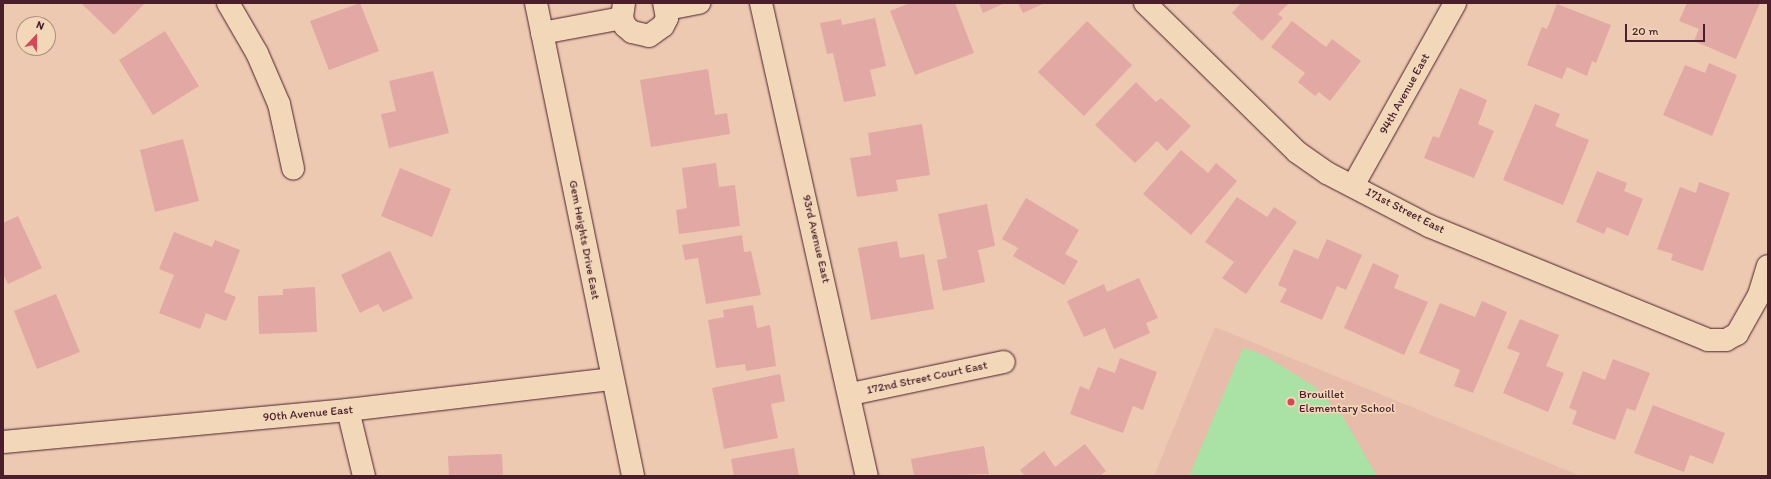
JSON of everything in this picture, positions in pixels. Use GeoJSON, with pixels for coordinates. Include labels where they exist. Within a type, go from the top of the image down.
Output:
{"type":"FeatureCollection","features":[{"type":"Feature","properties":{"kind":"street"},"geometry":{"type":"LineString","coordinates":[[228,3],[257,53],[279,104],[293,168]]}},
{"type":"Feature","properties":{"kind":"street","name":"Gem Heights Drive East"},"geometry":{"type":"LineString","coordinates":[[536,3],[612,379],[634,476]]}},
{"type":"Feature","properties":{"kind":"street"},"geometry":{"type":"LineString","coordinates":[[542,33],[623,10],[632,32],[649,36],[663,26],[666,6],[698,3]]}},
{"type":"Feature","properties":{"kind":"street","name":"93rd Avenue East"},"geometry":{"type":"LineString","coordinates":[[761,3],[851,394],[867,476]]}},
{"type":"Feature","properties":{"kind":"street","name":"171st Street East"},"geometry":{"type":"LineString","coordinates":[[1145,3],[1275,132],[1327,173],[1354,184],[1429,226],[1683,332],[1708,340],[1726,340],[1737,334],[1759,296],[1768,266]]}},
{"type":"Feature","properties":{"kind":"street","name":"94th Avenue East"},"geometry":{"type":"LineString","coordinates":[[1354,184],[1455,3]]}},
{"type":"Feature","properties":{"kind":"street","name":"172nd Street Court East"},"geometry":{"type":"LineString","coordinates":[[851,394],[1004,362]]}},
{"type":"Feature","properties":{"kind":"street","name":"90th Avenue East"},"geometry":{"type":"LineString","coordinates":[[3,442],[348,410],[612,379]]}},
{"type":"Feature","properties":{"kind":"street"},"geometry":{"type":"LineString","coordinates":[[348,410],[364,475]]}},
{"type":"Feature","properties":{"kind":"shaded area","name":"Brouillet Elementary School"},"geometry":{"type":"Polygon","coordinates":[[[1215,327],[1581,476],[1154,476],[1215,327]]]}},
{"type":"Feature","properties":{"kind":"green space"},"geometry":{"type":"Polygon","coordinates":[[[1243,348],[1264,355],[1315,387],[1343,417],[1377,476],[1189,476],[1243,348]]]}},
{"type":"Feature","properties":{"kind":"building"},"geometry":{"type":"Polygon","coordinates":[[[81,3],[145,3],[114,35],[81,3]]]}},
{"type":"Feature","properties":{"kind":"building"},"geometry":{"type":"Polygon","coordinates":[[[360,3],[379,51],[329,70],[310,21],[360,3]]]}},
{"type":"Feature","properties":{"kind":"building"},"geometry":{"type":"Polygon","coordinates":[[[910,3],[955,3],[974,53],[915,75],[890,11],[910,3]]]}},
{"type":"Feature","properties":{"kind":"building"},"geometry":{"type":"Polygon","coordinates":[[[979,3],[1005,3],[983,13],[979,3]]]}},
{"type":"Feature","properties":{"kind":"building"},"geometry":{"type":"Polygon","coordinates":[[[1018,3],[1045,3],[1023,13],[1018,3]]]}},
{"type":"Feature","properties":{"kind":"building"},"geometry":{"type":"Polygon","coordinates":[[[1241,3],[1289,3],[1278,14],[1283,18],[1262,41],[1232,13],[1241,3]]]}},
{"type":"Feature","properties":{"kind":"building"},"geometry":{"type":"Polygon","coordinates":[[[1687,3],[1760,3],[1736,59],[1694,41],[1699,29],[1679,21],[1687,3]]]}},
{"type":"Feature","properties":{"kind":"building"},"geometry":{"type":"Polygon","coordinates":[[[1557,4],[1611,25],[1596,63],[1592,61],[1587,76],[1567,67],[1562,79],[1527,65],[1542,27],[1547,29],[1557,4]]]}},
{"type":"Feature","properties":{"kind":"building"},"geometry":{"type":"Polygon","coordinates":[[[875,18],[886,66],[870,70],[876,96],[844,102],[833,53],[827,54],[820,23],[841,19],[842,25],[875,18]]]}},
{"type":"Feature","properties":{"kind":"building"},"geometry":{"type":"Polygon","coordinates":[[[1087,21],[1132,65],[1084,116],[1038,72],[1087,21]]]}},
{"type":"Feature","properties":{"kind":"building"},"geometry":{"type":"Polygon","coordinates":[[[1292,21],[1326,47],[1332,39],[1361,61],[1330,101],[1319,92],[1315,96],[1298,82],[1305,73],[1271,47],[1292,21]]]}},
{"type":"Feature","properties":{"kind":"building"},"geometry":{"type":"Polygon","coordinates":[[[165,31],[199,86],[153,115],[119,60],[165,31]]]}},
{"type":"Feature","properties":{"kind":"building"},"geometry":{"type":"Polygon","coordinates":[[[1709,63],[1737,75],[1712,136],[1663,115],[1685,65],[1705,73],[1709,63]]]}},
{"type":"Feature","properties":{"kind":"building"},"geometry":{"type":"Polygon","coordinates":[[[708,69],[715,115],[727,113],[730,134],[651,147],[640,80],[708,69]]]}},
{"type":"Feature","properties":{"kind":"building"},"geometry":{"type":"Polygon","coordinates":[[[433,71],[449,133],[389,148],[381,114],[396,111],[389,81],[433,71]]]}},
{"type":"Feature","properties":{"kind":"building"},"geometry":{"type":"Polygon","coordinates":[[[1136,82],[1156,102],[1161,98],[1191,126],[1167,151],[1157,141],[1135,163],[1095,125],[1136,82]]]}},
{"type":"Feature","properties":{"kind":"building"},"geometry":{"type":"Polygon","coordinates":[[[1460,88],[1487,100],[1478,124],[1494,131],[1474,178],[1424,158],[1433,136],[1439,138],[1460,88]]]}},
{"type":"Feature","properties":{"kind":"building"},"geometry":{"type":"Polygon","coordinates":[[[1535,104],[1560,114],[1555,126],[1589,140],[1563,205],[1503,180],[1535,104]]]}},
{"type":"Feature","properties":{"kind":"building"},"geometry":{"type":"Polygon","coordinates":[[[922,124],[930,175],[896,180],[898,191],[857,197],[850,158],[871,155],[868,133],[922,124]]]}},
{"type":"Feature","properties":{"kind":"building"},"geometry":{"type":"Polygon","coordinates":[[[183,139],[199,201],[155,212],[140,150],[183,139]]]}},
{"type":"Feature","properties":{"kind":"building"},"geometry":{"type":"Polygon","coordinates":[[[1181,150],[1208,173],[1216,163],[1237,181],[1191,235],[1143,194],[1181,150]]]}},
{"type":"Feature","properties":{"kind":"building"},"geometry":{"type":"Polygon","coordinates":[[[716,163],[719,187],[735,185],[740,226],[679,234],[676,210],[687,208],[682,168],[716,163]]]}},
{"type":"Feature","properties":{"kind":"building"},"geometry":{"type":"Polygon","coordinates":[[[400,168],[451,189],[432,237],[381,216],[400,168]]]}},
{"type":"Feature","properties":{"kind":"building"},"geometry":{"type":"Polygon","coordinates":[[[1597,171],[1627,183],[1624,191],[1643,199],[1628,236],[1607,227],[1604,234],[1576,222],[1597,171]]]}},
{"type":"Feature","properties":{"kind":"building"},"geometry":{"type":"Polygon","coordinates":[[[1699,182],[1730,193],[1703,271],[1671,260],[1673,254],[1657,249],[1680,187],[1696,193],[1699,182]]]}},
{"type":"Feature","properties":{"kind":"building"},"geometry":{"type":"Polygon","coordinates":[[[1237,197],[1267,217],[1274,207],[1297,222],[1246,294],[1222,278],[1234,262],[1205,242],[1237,197]]]}},
{"type":"Feature","properties":{"kind":"building"},"geometry":{"type":"Polygon","coordinates":[[[1026,198],[1079,230],[1065,254],[1078,261],[1064,285],[1013,256],[1018,248],[1002,239],[1026,198]]]}},
{"type":"Feature","properties":{"kind":"building"},"geometry":{"type":"Polygon","coordinates":[[[987,204],[995,246],[978,250],[985,282],[943,291],[937,260],[947,258],[938,214],[987,204]]]}},
{"type":"Feature","properties":{"kind":"building"},"geometry":{"type":"Polygon","coordinates":[[[18,216],[42,268],[8,284],[3,274],[3,223],[18,216]]]}},
{"type":"Feature","properties":{"kind":"building"},"geometry":{"type":"Polygon","coordinates":[[[174,232],[212,247],[215,240],[240,250],[224,292],[236,297],[226,321],[206,313],[200,329],[159,313],[174,275],[159,269],[174,232]]]}},
{"type":"Feature","properties":{"kind":"building"},"geometry":{"type":"Polygon","coordinates":[[[742,235],[744,252],[751,251],[761,295],[706,304],[698,258],[685,260],[682,245],[742,235]]]}},
{"type":"Feature","properties":{"kind":"building"},"geometry":{"type":"Polygon","coordinates":[[[1327,239],[1362,255],[1346,290],[1337,286],[1322,320],[1280,302],[1287,289],[1278,285],[1294,249],[1318,259],[1327,239]]]}},
{"type":"Feature","properties":{"kind":"building"},"geometry":{"type":"Polygon","coordinates":[[[897,241],[900,258],[924,254],[934,309],[871,320],[858,248],[897,241]]]}},
{"type":"Feature","properties":{"kind":"building"},"geometry":{"type":"Polygon","coordinates":[[[390,251],[413,298],[383,312],[378,304],[360,313],[341,275],[390,251]]]}},
{"type":"Feature","properties":{"kind":"building"},"geometry":{"type":"Polygon","coordinates":[[[1373,263],[1399,275],[1394,288],[1428,302],[1404,355],[1344,328],[1373,263]]]}},
{"type":"Feature","properties":{"kind":"building"},"geometry":{"type":"Polygon","coordinates":[[[1139,278],[1158,318],[1146,323],[1150,333],[1114,349],[1105,328],[1084,337],[1067,301],[1104,284],[1107,292],[1139,278]]]}},
{"type":"Feature","properties":{"kind":"building"},"geometry":{"type":"Polygon","coordinates":[[[315,287],[317,332],[259,334],[258,296],[283,295],[283,289],[315,287]]]}},
{"type":"Feature","properties":{"kind":"building"},"geometry":{"type":"Polygon","coordinates":[[[56,294],[80,352],[37,369],[14,311],[56,294]]]}},
{"type":"Feature","properties":{"kind":"building"},"geometry":{"type":"Polygon","coordinates":[[[1482,301],[1507,312],[1473,393],[1454,386],[1460,370],[1419,353],[1440,303],[1475,317],[1482,301]]]}},
{"type":"Feature","properties":{"kind":"building"},"geometry":{"type":"Polygon","coordinates":[[[753,305],[757,328],[770,325],[776,366],[746,371],[745,364],[716,368],[708,320],[724,317],[723,310],[753,305]]]}},
{"type":"Feature","properties":{"kind":"building"},"geometry":{"type":"Polygon","coordinates":[[[1520,319],[1559,335],[1546,366],[1564,373],[1548,412],[1503,393],[1520,353],[1507,348],[1520,319]]]}},
{"type":"Feature","properties":{"kind":"building"},"geometry":{"type":"Polygon","coordinates":[[[1120,358],[1157,372],[1143,410],[1133,406],[1123,433],[1070,414],[1080,386],[1089,390],[1098,367],[1115,373],[1120,358]]]}},
{"type":"Feature","properties":{"kind":"building"},"geometry":{"type":"Polygon","coordinates":[[[1613,359],[1650,373],[1635,411],[1627,408],[1615,440],[1572,424],[1577,411],[1569,408],[1583,371],[1605,380],[1613,359]]]}},
{"type":"Feature","properties":{"kind":"building"},"geometry":{"type":"Polygon","coordinates":[[[780,374],[785,401],[771,404],[778,438],[724,449],[712,388],[780,374]]]}},
{"type":"Feature","properties":{"kind":"building"},"geometry":{"type":"Polygon","coordinates":[[[1653,405],[1725,433],[1713,464],[1690,455],[1684,472],[1634,453],[1653,405]]]}},
{"type":"Feature","properties":{"kind":"building"},"geometry":{"type":"Polygon","coordinates":[[[1085,444],[1106,471],[1100,476],[1025,476],[1020,470],[1044,451],[1055,467],[1085,444]]]}},
{"type":"Feature","properties":{"kind":"building"},"geometry":{"type":"Polygon","coordinates":[[[984,446],[989,474],[914,476],[911,459],[984,446]]]}},
{"type":"Feature","properties":{"kind":"building"},"geometry":{"type":"Polygon","coordinates":[[[794,448],[799,476],[734,476],[731,459],[794,448]]]}},
{"type":"Feature","properties":{"kind":"building"},"geometry":{"type":"Polygon","coordinates":[[[502,454],[503,476],[449,476],[448,456],[502,454]]]}},
{"type":"Feature","properties":{"kind":"place","name":"Brouillet Elementary School"},"geometry":{"type":"Point","coordinates":[1291,402]}}]}
